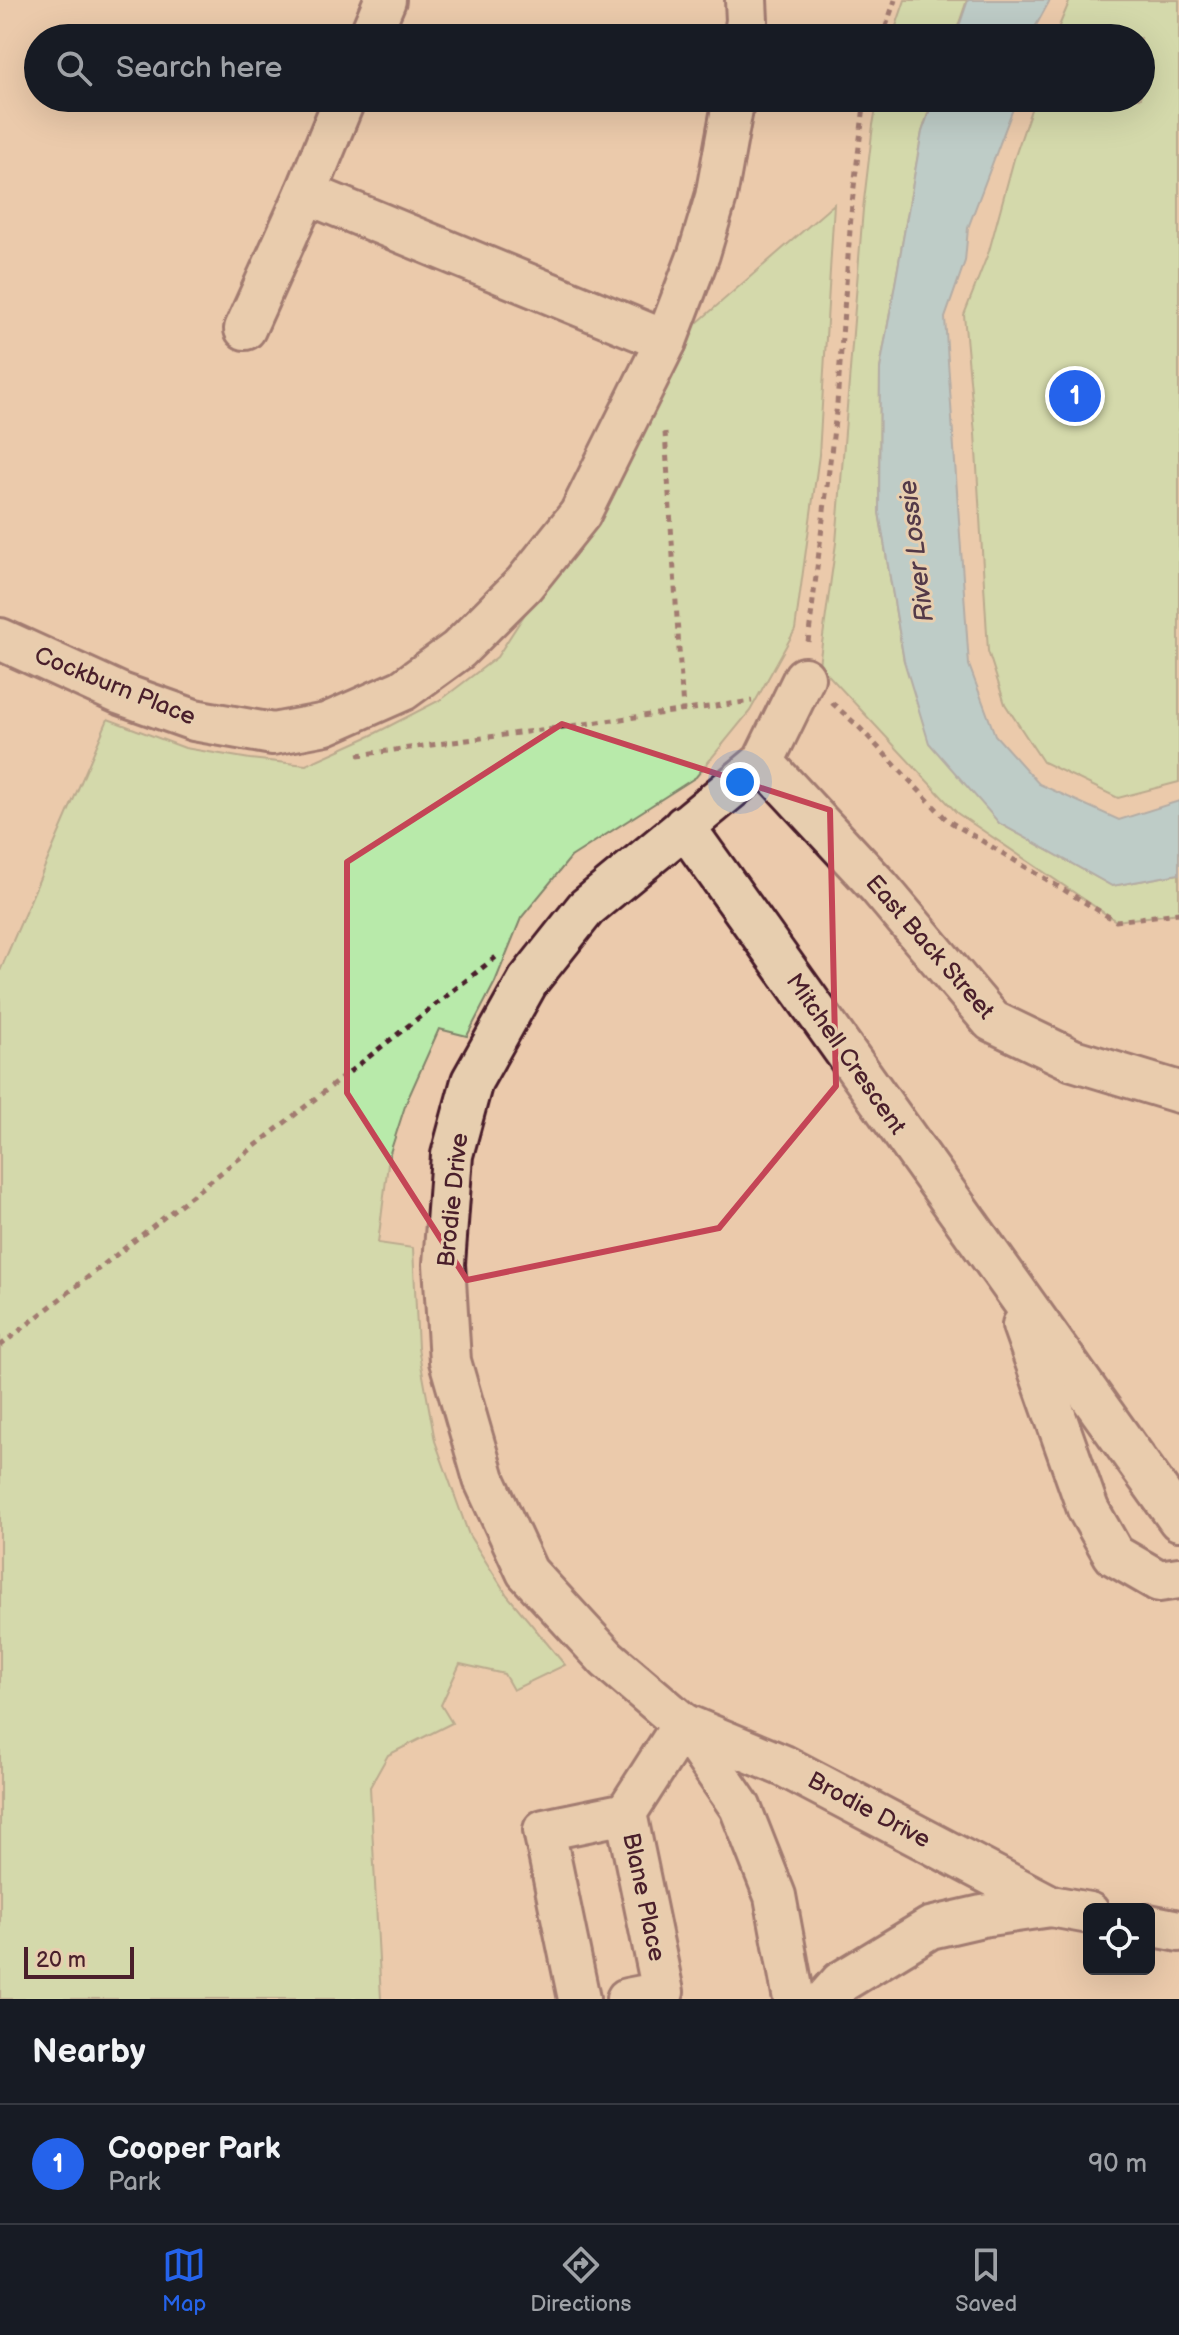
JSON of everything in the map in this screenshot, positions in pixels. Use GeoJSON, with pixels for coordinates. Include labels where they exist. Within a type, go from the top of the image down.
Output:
{"type":"FeatureCollection","features":[{"type":"Feature","properties":{"kind":"street"},"geometry":{"type":"LineString","coordinates":[[375,24],[385,0]]}},
{"type":"Feature","properties":{"kind":"street"},"geometry":{"type":"LineString","coordinates":[[746,0],[746,24]]}},
{"type":"Feature","properties":{"kind":"street"},"geometry":{"type":"LineString","coordinates":[[245,329],[339,112]]}},
{"type":"Feature","properties":{"kind":"street","name":"Cockburn Place"},"geometry":{"type":"LineString","coordinates":[[0,639],[121,694],[194,720],[273,734],[326,724],[403,690],[458,650],[524,584],[580,514],[666,341],[699,254],[716,197],[731,112]]}},
{"type":"Feature","properties":{"kind":"street"},"geometry":{"type":"LineString","coordinates":[[306,193],[666,341]]}},
{"type":"Feature","properties":{"kind":"street","name":"Brodie Drive"},"geometry":{"type":"LineString","coordinates":[[794,1999],[775,1896],[740,1807],[683,1724],[607,1659],[527,1572],[484,1479],[450,1361],[444,1264],[452,1155],[472,1081],[528,981],[586,908],[763,762],[804,678]]}},
{"type":"Feature","properties":{"kind":"street","name":"East Back Street"},"geometry":{"type":"LineString","coordinates":[[763,762],[879,887],[992,1021],[1073,1060],[1179,1092]]}},
{"type":"Feature","properties":{"kind":"street","name":"Mitchell Crescent"},"geometry":{"type":"LineString","coordinates":[[684,826],[1179,1520]]}},
{"type":"Feature","properties":{"kind":"street","name":"Mitchell Crescent"},"geometry":{"type":"LineString","coordinates":[[1008,1281],[1088,1509],[1114,1555],[1159,1581],[1179,1578]]}},
{"type":"Feature","properties":{"kind":"street","name":"Brodie Drive"},"geometry":{"type":"LineString","coordinates":[[683,1724],[784,1766],[1051,1906],[1083,1912]]}},
{"type":"Feature","properties":{"kind":"street","name":"Blane Place"},"geometry":{"type":"LineString","coordinates":[[627,1999],[663,1992],[626,1813],[683,1724]]}},
{"type":"Feature","properties":{"kind":"street","name":"Blane Place"},"geometry":{"type":"LineString","coordinates":[[579,1999],[544,1830],[626,1813]]}},
{"type":"Feature","properties":{"kind":"street","name":"Brodie Drive"},"geometry":{"type":"LineString","coordinates":[[826,1999],[841,1982],[930,1928],[982,1916],[1051,1906]]}},
{"type":"Feature","properties":{"kind":"street"},"geometry":{"type":"LineString","coordinates":[[1155,1926],[1179,1931]]}},
{"type":"Feature","properties":{"kind":"path"},"geometry":{"type":"LineString","coordinates":[[887,24],[895,0]]}},
{"type":"Feature","properties":{"kind":"path"},"geometry":{"type":"LineString","coordinates":[[804,678],[837,404],[852,203],[863,112]]}},
{"type":"Feature","properties":{"kind":"path"},"geometry":{"type":"LineString","coordinates":[[637,399],[664,420],[683,711]]}},
{"type":"Feature","properties":{"kind":"path"},"geometry":{"type":"LineString","coordinates":[[326,724],[352,756],[769,699],[804,678]]}},
{"type":"Feature","properties":{"kind":"path"},"geometry":{"type":"LineString","coordinates":[[804,678],[858,726],[947,820],[1116,921],[1179,913]]}},
{"type":"Feature","properties":{"kind":"path"},"geometry":{"type":"LineString","coordinates":[[0,1346],[503,952]]}},
{"type":"Feature","properties":{"kind":"highlighted area"},"geometry":{"type":"Polygon","coordinates":[[[562,724],[830,810],[836,1086],[719,1228],[467,1280],[347,1093],[347,862],[562,724]]]}},
{"type":"Feature","properties":{"kind":"green space"},"geometry":{"type":"Polygon","coordinates":[[[905,0],[967,0],[959,24],[897,24],[905,0]]]}},
{"type":"Feature","properties":{"kind":"green space"},"geometry":{"type":"Polygon","coordinates":[[[1070,0],[1179,0],[1179,782],[1118,798],[1043,762],[1005,704],[988,651],[975,434],[964,315],[989,251],[1030,112],[1155,112],[1155,24],[1060,24],[1070,0]]]}},
{"type":"Feature","properties":{"kind":"green space"},"geometry":{"type":"Polygon","coordinates":[[[875,112],[928,112],[922,132],[880,369],[879,512],[904,661],[999,823],[1112,886],[1179,874],[1179,913],[1116,921],[957,813],[819,665],[836,543],[863,209],[875,112]]]}},
{"type":"Feature","properties":{"kind":"green space"},"geometry":{"type":"Polygon","coordinates":[[[834,204],[819,455],[795,630],[750,711],[696,777],[571,857],[521,918],[495,982],[467,1036],[439,1029],[406,1103],[389,1156],[378,1243],[413,1248],[418,1348],[435,1441],[469,1535],[507,1595],[565,1665],[513,1690],[504,1674],[460,1664],[441,1705],[452,1723],[388,1755],[370,1787],[381,1999],[0,1999],[0,971],[108,719],[185,748],[306,765],[442,699],[497,657],[543,586],[604,503],[652,415],[682,336],[834,204]]]}},
{"type":"Feature","properties":{"kind":"water"},"geometry":{"type":"Polygon","coordinates":[[[968,0],[1050,0],[1037,24],[960,24],[968,0]]]}},
{"type":"Feature","properties":{"kind":"water","name":"River Lossie"},"geometry":{"type":"Polygon","coordinates":[[[929,112],[1012,112],[968,228],[965,261],[945,318],[969,665],[995,735],[1039,784],[1119,820],[1179,801],[1179,874],[1112,886],[999,823],[929,743],[904,661],[879,512],[880,369],[922,132],[929,112]]]}},
{"type":"Feature","properties":{"kind":"place","name":"Cooper Park"},"geometry":{"type":"Point","coordinates":[1075,396]}}]}
